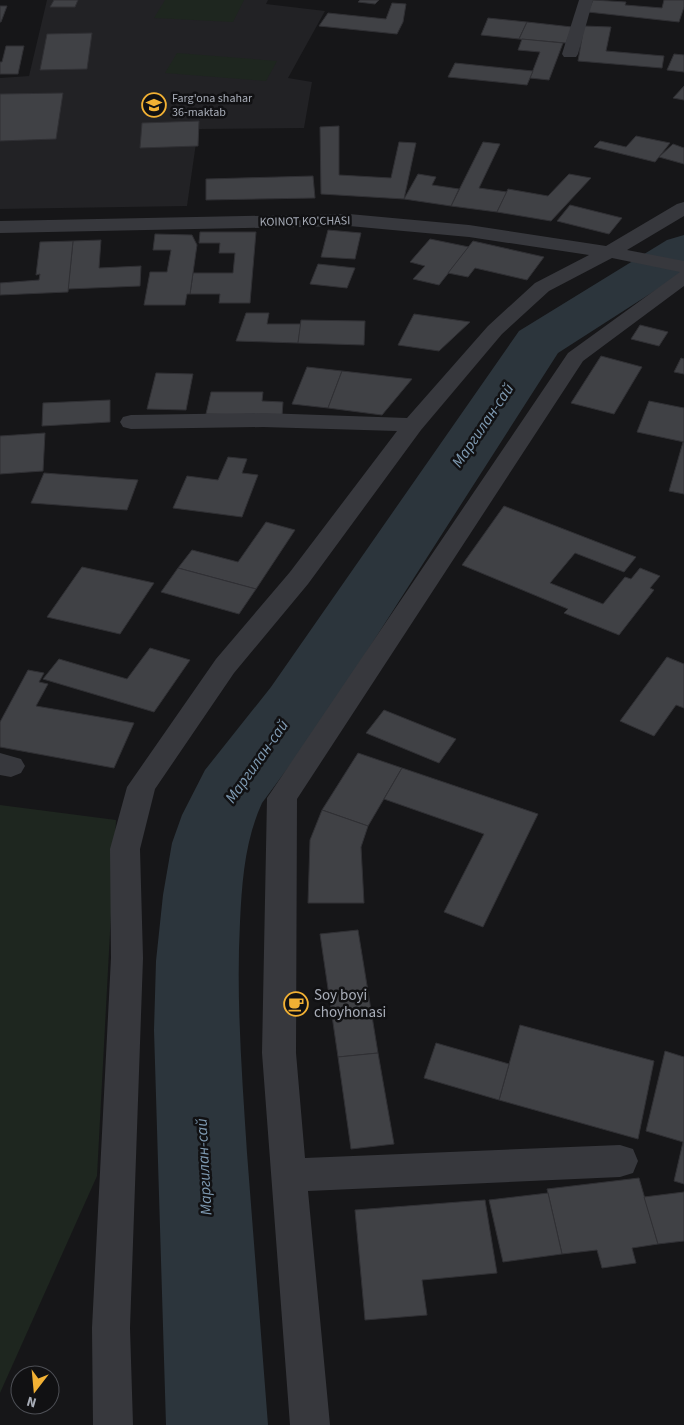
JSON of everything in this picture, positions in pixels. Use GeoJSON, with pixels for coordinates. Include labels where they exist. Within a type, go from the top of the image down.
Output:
{"type":"FeatureCollection","features":[{"type":"Feature","properties":{"kind":"street"},"geometry":{"type":"LineString","coordinates":[[570,54],[586,0]]}},
{"type":"Feature","properties":{"kind":"street"},"geometry":{"type":"LineString","coordinates":[[113,1425],[111,1328],[127,958],[125,849],[141,787],[225,666],[300,578],[413,425],[495,330],[542,287],[609,252],[684,208]]}},
{"type":"Feature","properties":{"kind":"street","name":"KOINOT KO'CHASI"},"geometry":{"type":"LineString","coordinates":[[0,227],[349,220],[469,231],[609,252],[684,267]]}},
{"type":"Feature","properties":{"kind":"street"},"geometry":{"type":"LineString","coordinates":[[310,1425],[279,1053],[282,798],[575,357],[684,277]]}},
{"type":"Feature","properties":{"kind":"street"},"geometry":{"type":"LineString","coordinates":[[131,422],[263,420],[413,425]]}},
{"type":"Feature","properties":{"kind":"street"},"geometry":{"type":"LineString","coordinates":[[289,1175],[620,1161]]}},
{"type":"Feature","properties":{"kind":"shaded area","name":"Farg'ona shahar 36-maktab"},"geometry":{"type":"Polygon","coordinates":[[[47,0],[268,0],[266,4],[325,11],[288,78],[312,82],[304,128],[198,129],[187,206],[0,209],[0,78],[29,76],[47,0]]]}},
{"type":"Feature","properties":{"kind":"shaded area"},"geometry":{"type":"Polygon","coordinates":[[[165,0],[244,0],[233,22],[154,18],[165,0]]]}},
{"type":"Feature","properties":{"kind":"shaded area"},"geometry":{"type":"Polygon","coordinates":[[[177,53],[277,61],[266,81],[165,73],[177,53]]]}},
{"type":"Feature","properties":{"kind":"shaded area"},"geometry":{"type":"Polygon","coordinates":[[[0,805],[116,820],[97,1176],[13,1365],[10,1365],[10,1371],[0,1393],[0,805]]]}},
{"type":"Feature","properties":{"kind":"building"},"geometry":{"type":"Polygon","coordinates":[[[54,0],[78,0],[75,7],[50,7],[54,0]]]}},
{"type":"Feature","properties":{"kind":"building"},"geometry":{"type":"Polygon","coordinates":[[[360,0],[379,0],[375,4],[358,2],[360,0]]]}},
{"type":"Feature","properties":{"kind":"building"},"geometry":{"type":"Polygon","coordinates":[[[593,0],[626,2],[625,5],[662,8],[664,0],[684,0],[684,7],[679,22],[588,12],[593,0]]]}},
{"type":"Feature","properties":{"kind":"building"},"geometry":{"type":"Polygon","coordinates":[[[392,3],[406,4],[403,22],[397,34],[319,26],[328,13],[386,19],[392,3]]]}},
{"type":"Feature","properties":{"kind":"building"},"geometry":{"type":"Polygon","coordinates":[[[0,6],[7,6],[1,22],[0,22],[0,6]]]}},
{"type":"Feature","properties":{"kind":"building"},"geometry":{"type":"Polygon","coordinates":[[[488,18],[527,22],[519,39],[481,35],[488,18]]]}},
{"type":"Feature","properties":{"kind":"building"},"geometry":{"type":"Polygon","coordinates":[[[527,22],[572,27],[566,43],[519,39],[527,22]]]}},
{"type":"Feature","properties":{"kind":"building"},"geometry":{"type":"Polygon","coordinates":[[[584,26],[611,27],[606,51],[664,56],[662,68],[578,61],[584,26]]]}},
{"type":"Feature","properties":{"kind":"building"},"geometry":{"type":"Polygon","coordinates":[[[92,33],[87,69],[40,70],[47,34],[92,33]]]}},
{"type":"Feature","properties":{"kind":"building"},"geometry":{"type":"Polygon","coordinates":[[[522,39],[563,43],[549,80],[530,78],[540,52],[518,50],[522,39]]]}},
{"type":"Feature","properties":{"kind":"building"},"geometry":{"type":"Polygon","coordinates":[[[6,46],[24,46],[18,74],[0,74],[0,62],[2,62],[6,46]]]}},
{"type":"Feature","properties":{"kind":"building"},"geometry":{"type":"Polygon","coordinates":[[[674,54],[684,55],[684,72],[667,70],[674,54]]]}},
{"type":"Feature","properties":{"kind":"building"},"geometry":{"type":"Polygon","coordinates":[[[455,63],[533,71],[527,85],[448,77],[455,63]]]}},
{"type":"Feature","properties":{"kind":"building"},"geometry":{"type":"Polygon","coordinates":[[[684,86],[684,100],[673,98],[684,86]]]}},
{"type":"Feature","properties":{"kind":"building"},"geometry":{"type":"Polygon","coordinates":[[[63,93],[56,139],[0,141],[0,94],[63,93]]]}},
{"type":"Feature","properties":{"kind":"building"},"geometry":{"type":"Polygon","coordinates":[[[199,121],[198,146],[140,148],[142,123],[199,121]]]}},
{"type":"Feature","properties":{"kind":"building"},"geometry":{"type":"Polygon","coordinates":[[[339,126],[339,175],[391,178],[399,142],[416,143],[404,199],[321,194],[320,127],[339,126]]]}},
{"type":"Feature","properties":{"kind":"building"},"geometry":{"type":"Polygon","coordinates":[[[636,136],[670,143],[655,162],[594,147],[600,141],[626,147],[636,136]]]}},
{"type":"Feature","properties":{"kind":"building"},"geometry":{"type":"Polygon","coordinates":[[[483,142],[500,144],[479,188],[507,192],[497,212],[451,206],[483,142]]]}},
{"type":"Feature","properties":{"kind":"building"},"geometry":{"type":"Polygon","coordinates":[[[673,144],[684,148],[684,164],[659,157],[673,144]]]}},
{"type":"Feature","properties":{"kind":"building"},"geometry":{"type":"Polygon","coordinates":[[[418,174],[436,177],[432,185],[459,189],[451,206],[404,199],[418,174]]]}},
{"type":"Feature","properties":{"kind":"building"},"geometry":{"type":"Polygon","coordinates":[[[569,174],[591,178],[551,221],[497,212],[508,189],[548,196],[569,174]]]}},
{"type":"Feature","properties":{"kind":"building"},"geometry":{"type":"Polygon","coordinates":[[[313,176],[315,198],[206,200],[206,179],[313,176]]]}},
{"type":"Feature","properties":{"kind":"building"},"geometry":{"type":"Polygon","coordinates":[[[570,205],[622,218],[609,234],[557,221],[570,205]]]}},
{"type":"Feature","properties":{"kind":"building"},"geometry":{"type":"Polygon","coordinates":[[[328,230],[361,233],[355,259],[321,257],[328,230]]]}},
{"type":"Feature","properties":{"kind":"building"},"geometry":{"type":"Polygon","coordinates":[[[200,232],[256,232],[250,303],[219,303],[220,294],[190,294],[193,273],[233,273],[235,253],[219,253],[220,243],[199,243],[200,232]]]}},
{"type":"Feature","properties":{"kind":"building"},"geometry":{"type":"Polygon","coordinates":[[[155,234],[192,235],[197,245],[190,294],[187,294],[185,305],[144,305],[150,272],[167,272],[171,250],[153,250],[155,234]]]}},
{"type":"Feature","properties":{"kind":"building"},"geometry":{"type":"Polygon","coordinates":[[[430,239],[469,247],[439,285],[413,279],[425,266],[410,262],[430,239]]]}},
{"type":"Feature","properties":{"kind":"building"},"geometry":{"type":"Polygon","coordinates":[[[101,240],[99,268],[141,266],[140,286],[68,289],[73,241],[101,240]]]}},
{"type":"Feature","properties":{"kind":"building"},"geometry":{"type":"Polygon","coordinates":[[[73,241],[68,292],[0,295],[0,283],[39,280],[40,274],[36,275],[40,242],[73,241]]]}},
{"type":"Feature","properties":{"kind":"building"},"geometry":{"type":"Polygon","coordinates":[[[473,241],[544,257],[527,280],[475,268],[468,277],[448,273],[473,241]]]}},
{"type":"Feature","properties":{"kind":"building"},"geometry":{"type":"Polygon","coordinates":[[[318,264],[355,268],[347,288],[310,284],[318,264]]]}},
{"type":"Feature","properties":{"kind":"building"},"geometry":{"type":"Polygon","coordinates":[[[246,313],[269,313],[267,324],[301,324],[298,343],[236,341],[246,313]]]}},
{"type":"Feature","properties":{"kind":"building"},"geometry":{"type":"Polygon","coordinates":[[[414,314],[470,322],[439,351],[398,345],[414,314]]]}},
{"type":"Feature","properties":{"kind":"building"},"geometry":{"type":"Polygon","coordinates":[[[301,320],[365,321],[364,345],[298,343],[301,320]]]}},
{"type":"Feature","properties":{"kind":"building"},"geometry":{"type":"Polygon","coordinates":[[[640,325],[668,332],[659,346],[631,339],[640,325]]]}},
{"type":"Feature","properties":{"kind":"building"},"geometry":{"type":"Polygon","coordinates":[[[601,356],[642,367],[614,414],[571,403],[601,356]]]}},
{"type":"Feature","properties":{"kind":"building"},"geometry":{"type":"Polygon","coordinates":[[[681,358],[684,359],[684,374],[674,372],[681,358]]]}},
{"type":"Feature","properties":{"kind":"building"},"geometry":{"type":"Polygon","coordinates":[[[307,367],[342,371],[328,408],[292,404],[307,367]]]}},
{"type":"Feature","properties":{"kind":"building"},"geometry":{"type":"Polygon","coordinates":[[[342,371],[412,379],[382,415],[328,408],[342,371]]]}},
{"type":"Feature","properties":{"kind":"building"},"geometry":{"type":"Polygon","coordinates":[[[156,373],[193,374],[186,410],[147,409],[156,373]]]}},
{"type":"Feature","properties":{"kind":"building"},"geometry":{"type":"Polygon","coordinates":[[[211,392],[263,392],[262,401],[283,402],[282,416],[206,414],[211,392]]]}},
{"type":"Feature","properties":{"kind":"building"},"geometry":{"type":"Polygon","coordinates":[[[110,400],[110,422],[42,426],[43,403],[110,400]]]}},
{"type":"Feature","properties":{"kind":"building"},"geometry":{"type":"Polygon","coordinates":[[[649,401],[684,408],[684,442],[637,432],[649,401]]]}},
{"type":"Feature","properties":{"kind":"building"},"geometry":{"type":"Polygon","coordinates":[[[45,433],[43,471],[0,474],[0,436],[45,433]]]}},
{"type":"Feature","properties":{"kind":"building"},"geometry":{"type":"Polygon","coordinates":[[[684,442],[684,494],[669,491],[684,442]]]}},
{"type":"Feature","properties":{"kind":"building"},"geometry":{"type":"Polygon","coordinates":[[[228,457],[247,459],[242,473],[258,475],[242,517],[173,508],[187,476],[218,480],[228,457]]]}},
{"type":"Feature","properties":{"kind":"building"},"geometry":{"type":"Polygon","coordinates":[[[44,473],[138,480],[127,510],[31,503],[44,473]]]}},
{"type":"Feature","properties":{"kind":"building"},"geometry":{"type":"Polygon","coordinates":[[[504,506],[636,557],[624,572],[575,553],[550,583],[603,604],[625,577],[631,579],[640,568],[660,576],[650,588],[654,590],[619,635],[564,613],[568,609],[462,565],[504,506]]]}},
{"type":"Feature","properties":{"kind":"building"},"geometry":{"type":"Polygon","coordinates":[[[266,522],[295,530],[256,589],[178,568],[192,550],[238,562],[266,522]]]}},
{"type":"Feature","properties":{"kind":"building"},"geometry":{"type":"Polygon","coordinates":[[[82,567],[154,583],[120,634],[47,617],[82,567]]]}},
{"type":"Feature","properties":{"kind":"building"},"geometry":{"type":"Polygon","coordinates":[[[178,568],[256,589],[239,614],[161,592],[178,568]]]}},
{"type":"Feature","properties":{"kind":"building"},"geometry":{"type":"Polygon","coordinates":[[[150,648],[190,660],[154,712],[43,679],[59,659],[127,679],[150,648]]]}},
{"type":"Feature","properties":{"kind":"building"},"geometry":{"type":"Polygon","coordinates":[[[667,657],[684,664],[684,708],[676,705],[654,736],[620,721],[667,657]]]}},
{"type":"Feature","properties":{"kind":"building"},"geometry":{"type":"Polygon","coordinates":[[[28,670],[44,673],[39,682],[48,684],[36,706],[134,723],[114,768],[0,747],[0,722],[28,670]]]}},
{"type":"Feature","properties":{"kind":"building"},"geometry":{"type":"Polygon","coordinates":[[[384,710],[456,739],[439,763],[366,733],[384,710]]]}},
{"type":"Feature","properties":{"kind":"building"},"geometry":{"type":"Polygon","coordinates":[[[358,753],[402,768],[368,826],[322,810],[358,753]]]}},
{"type":"Feature","properties":{"kind":"building"},"geometry":{"type":"Polygon","coordinates":[[[402,768],[538,814],[483,927],[444,912],[484,834],[384,799],[402,768]]]}},
{"type":"Feature","properties":{"kind":"building"},"geometry":{"type":"Polygon","coordinates":[[[322,810],[368,826],[361,847],[364,903],[308,903],[310,840],[322,810]]]}},
{"type":"Feature","properties":{"kind":"building"},"geometry":{"type":"Polygon","coordinates":[[[358,930],[378,1053],[338,1057],[320,934],[358,930]]]}},
{"type":"Feature","properties":{"kind":"building"},"geometry":{"type":"Polygon","coordinates":[[[520,1025],[654,1061],[638,1139],[499,1100],[520,1025]]]}},
{"type":"Feature","properties":{"kind":"building"},"geometry":{"type":"Polygon","coordinates":[[[436,1043],[509,1064],[499,1100],[424,1078],[436,1043]]]}},
{"type":"Feature","properties":{"kind":"building"},"geometry":{"type":"Polygon","coordinates":[[[665,1051],[684,1057],[684,1184],[674,1181],[683,1142],[646,1131],[665,1051]]]}},
{"type":"Feature","properties":{"kind":"building"},"geometry":{"type":"Polygon","coordinates":[[[378,1053],[394,1144],[351,1149],[338,1057],[378,1053]]]}},
{"type":"Feature","properties":{"kind":"building"},"geometry":{"type":"Polygon","coordinates":[[[639,1178],[658,1244],[632,1248],[636,1263],[602,1268],[597,1250],[562,1254],[547,1189],[639,1178]]]}},
{"type":"Feature","properties":{"kind":"building"},"geometry":{"type":"Polygon","coordinates":[[[684,1192],[684,1241],[658,1244],[644,1197],[684,1192]]]}},
{"type":"Feature","properties":{"kind":"building"},"geometry":{"type":"Polygon","coordinates":[[[548,1193],[562,1254],[503,1262],[489,1200],[548,1193]]]}},
{"type":"Feature","properties":{"kind":"building"},"geometry":{"type":"Polygon","coordinates":[[[485,1200],[497,1273],[422,1280],[427,1315],[365,1320],[355,1210],[485,1200]]]}},
{"type":"Feature","properties":{"kind":"waterway","name":"Маргилан-сай"},"geometry":{"type":"LineString","coordinates":[[217,1425],[196,1030],[197,961],[202,895],[210,843],[219,815],[231,790],[296,705],[538,342],[684,250]]}},
{"type":"Feature","properties":{"kind":"place","name":"Farg'ona shahar 36-maktab"},"geometry":{"type":"Point","coordinates":[154,105]}},
{"type":"Feature","properties":{"kind":"place","name":"Soy boyi choyhonasi"},"geometry":{"type":"Point","coordinates":[296,1004]}}]}
